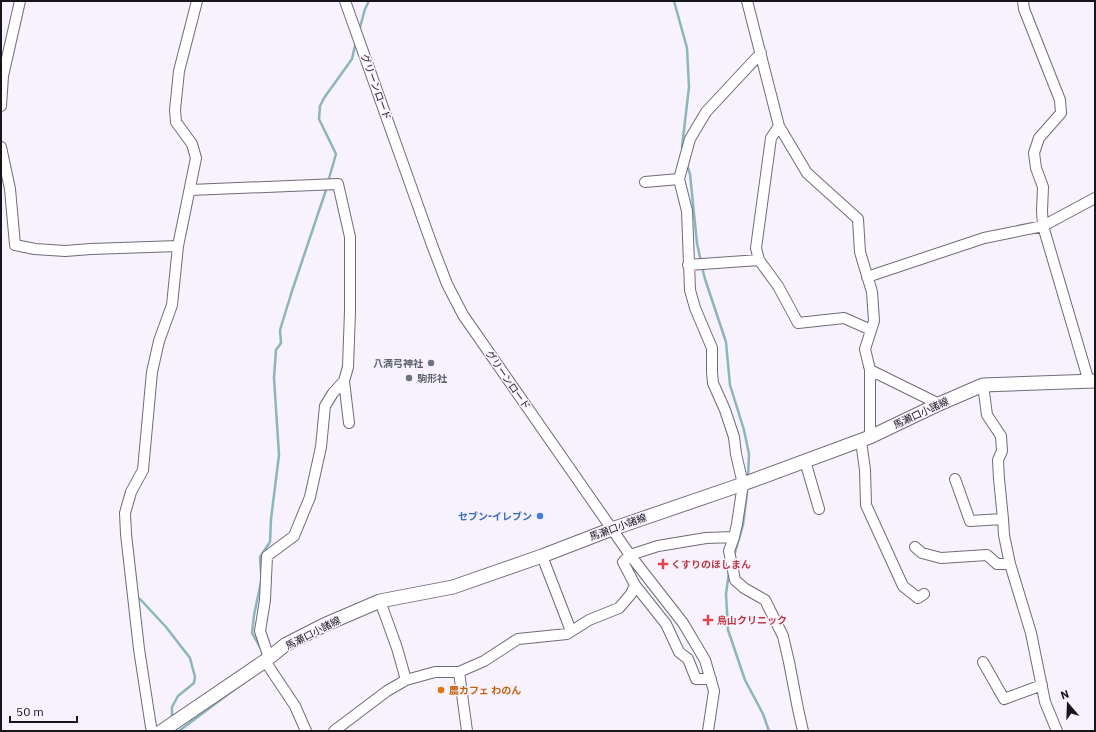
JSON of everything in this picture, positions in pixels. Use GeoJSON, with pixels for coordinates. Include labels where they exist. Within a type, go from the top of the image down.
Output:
{"type":"FeatureCollection","features":[{"type":"Feature","properties":{"kind":"main road","name":"馬瀬口小諸線"},"geometry":{"type":"LineString","coordinates":[[162,731],[267,660],[286,645],[324,625],[380,601],[453,587],[542,556],[612,529],[805,462],[865,439],[983,385],[1092,381]]}},
{"type":"Feature","properties":{"kind":"street"},"geometry":{"type":"LineString","coordinates":[[1,106],[3,76],[20,1]]}},
{"type":"Feature","properties":{"kind":"street"},"geometry":{"type":"LineString","coordinates":[[153,731],[139,649],[125,513],[131,492],[143,470],[152,372],[159,341],[172,305],[178,246],[196,158],[192,144],[176,122],[175,110],[179,71],[196,1]]}},
{"type":"Feature","properties":{"kind":"street","name":"グリーンロード"},"geometry":{"type":"LineString","coordinates":[[345,1],[447,284],[463,315],[630,555],[683,623],[705,660],[714,691],[708,731]]}},
{"type":"Feature","properties":{"kind":"street"},"geometry":{"type":"LineString","coordinates":[[747,1],[779,126],[807,173],[858,219],[860,252],[872,292],[874,321],[865,349],[870,370],[865,439],[866,505],[903,586],[918,598],[924,594]]}},
{"type":"Feature","properties":{"kind":"street"},"geometry":{"type":"LineString","coordinates":[[1023,1],[1027,16],[1060,100],[1061,113],[1039,138],[1034,153],[1036,168],[1043,187],[1043,226],[1092,381]]}},
{"type":"Feature","properties":{"kind":"street"},"geometry":{"type":"LineString","coordinates":[[761,53],[706,112],[690,139],[679,179],[687,211],[690,290],[695,308],[712,348],[713,383],[725,410],[734,437],[736,454],[743,484],[734,537],[729,551],[735,580],[744,588],[765,600],[783,636],[790,662],[803,731]]}},
{"type":"Feature","properties":{"kind":"street"},"geometry":{"type":"LineString","coordinates":[[779,126],[771,138],[756,248],[759,260],[778,286],[798,323],[844,318],[871,330]]}},
{"type":"Feature","properties":{"kind":"street"},"geometry":{"type":"LineString","coordinates":[[1,147],[10,189],[15,245],[35,249],[65,251],[178,246]]}},
{"type":"Feature","properties":{"kind":"street"},"geometry":{"type":"LineString","coordinates":[[645,182],[679,179]]}},
{"type":"Feature","properties":{"kind":"street"},"geometry":{"type":"LineString","coordinates":[[190,190],[338,184],[350,237],[348,367],[344,381],[349,424]]}},
{"type":"Feature","properties":{"kind":"street"},"geometry":{"type":"LineString","coordinates":[[867,277],[984,238],[1043,226],[1095,198]]}},
{"type":"Feature","properties":{"kind":"street"},"geometry":{"type":"LineString","coordinates":[[688,265],[759,260]]}},
{"type":"Feature","properties":{"kind":"street"},"geometry":{"type":"LineString","coordinates":[[870,370],[940,404]]}},
{"type":"Feature","properties":{"kind":"street"},"geometry":{"type":"LineString","coordinates":[[306,731],[295,706],[267,660],[260,631],[265,600],[267,556],[294,536],[310,497],[321,447],[325,406],[333,393],[344,381]]}},
{"type":"Feature","properties":{"kind":"street"},"geometry":{"type":"LineString","coordinates":[[983,385],[987,415],[1000,436],[1002,452],[998,460],[1004,535],[1010,564],[1030,633],[1045,702],[1057,731]]}},
{"type":"Feature","properties":{"kind":"street"},"geometry":{"type":"LineString","coordinates":[[805,462],[819,509]]}},
{"type":"Feature","properties":{"kind":"street"},"geometry":{"type":"LineString","coordinates":[[955,479],[970,520],[1003,519]]}},
{"type":"Feature","properties":{"kind":"street"},"geometry":{"type":"LineString","coordinates":[[710,679],[696,679],[688,659],[679,652],[666,624],[635,585],[622,562],[630,555],[658,546],[706,538],[734,537]]}},
{"type":"Feature","properties":{"kind":"street"},"geometry":{"type":"LineString","coordinates":[[915,546],[922,553],[941,558],[987,555],[997,564],[1010,564]]}},
{"type":"Feature","properties":{"kind":"street"},"geometry":{"type":"LineString","coordinates":[[542,556],[571,631]]}},
{"type":"Feature","properties":{"kind":"street"},"geometry":{"type":"LineString","coordinates":[[334,731],[387,690],[406,680],[434,672],[459,672],[484,661],[518,639],[567,634],[589,620],[619,608],[631,594],[635,585]]}},
{"type":"Feature","properties":{"kind":"street"},"geometry":{"type":"LineString","coordinates":[[380,601],[397,648],[406,680]]}},
{"type":"Feature","properties":{"kind":"street"},"geometry":{"type":"LineString","coordinates":[[983,662],[1004,699],[1042,685]]}},
{"type":"Feature","properties":{"kind":"street"},"geometry":{"type":"LineString","coordinates":[[459,672],[467,731]]}},
{"type":"Feature","properties":{"kind":"waterway"},"geometry":{"type":"LineString","coordinates":[[359,31],[365,9],[369,1]]}},
{"type":"Feature","properties":{"kind":"waterway"},"geometry":{"type":"LineString","coordinates":[[674,1],[687,48],[689,87],[682,147],[683,150]]}},
{"type":"Feature","properties":{"kind":"waterway"},"geometry":{"type":"LineString","coordinates":[[328,182],[336,154],[319,119],[320,106],[352,59],[356,41]]}},
{"type":"Feature","properties":{"kind":"waterway"},"geometry":{"type":"LineString","coordinates":[[687,165],[690,174],[697,243],[701,262]]}},
{"type":"Feature","properties":{"kind":"waterway"},"geometry":{"type":"LineString","coordinates":[[261,573],[260,557],[270,542],[271,519],[279,455],[274,378],[276,350],[281,343],[280,330],[327,187]]}},
{"type":"Feature","properties":{"kind":"waterway"},"geometry":{"type":"LineString","coordinates":[[702,267],[726,342],[730,385],[744,430],[749,454],[748,478]]}},
{"type":"Feature","properties":{"kind":"waterway"},"geometry":{"type":"LineString","coordinates":[[734,556],[743,525],[747,493]]}},
{"type":"Feature","properties":{"kind":"waterway"},"geometry":{"type":"LineString","coordinates":[[729,572],[726,594],[728,630],[745,680],[763,714],[769,731]]}},
{"type":"Feature","properties":{"kind":"waterway"},"geometry":{"type":"LineString","coordinates":[[261,582],[252,633],[261,649]]}},
{"type":"Feature","properties":{"kind":"waterway"},"geometry":{"type":"LineString","coordinates":[[140,599],[166,627],[190,658],[195,677],[194,683],[178,696],[172,707],[172,718]]}},
{"type":"Feature","properties":{"kind":"waterway"},"geometry":{"type":"LineString","coordinates":[[179,731],[239,686]]}},
{"type":"Feature","properties":{"kind":"place","name":"八満弓神社"},"geometry":{"type":"Point","coordinates":[431,363]}},
{"type":"Feature","properties":{"kind":"place","name":"駒形社"},"geometry":{"type":"Point","coordinates":[409,378]}},
{"type":"Feature","properties":{"kind":"place","name":"セブン-イレブン"},"geometry":{"type":"Point","coordinates":[540,516]}},
{"type":"Feature","properties":{"kind":"place","name":"くすりのほしまん"},"geometry":{"type":"Point","coordinates":[663,564]}},
{"type":"Feature","properties":{"kind":"place","name":"烏山クリニック"},"geometry":{"type":"Point","coordinates":[708,620]}},
{"type":"Feature","properties":{"kind":"place","name":"農カフェ わのん"},"geometry":{"type":"Point","coordinates":[441,690]}}]}
